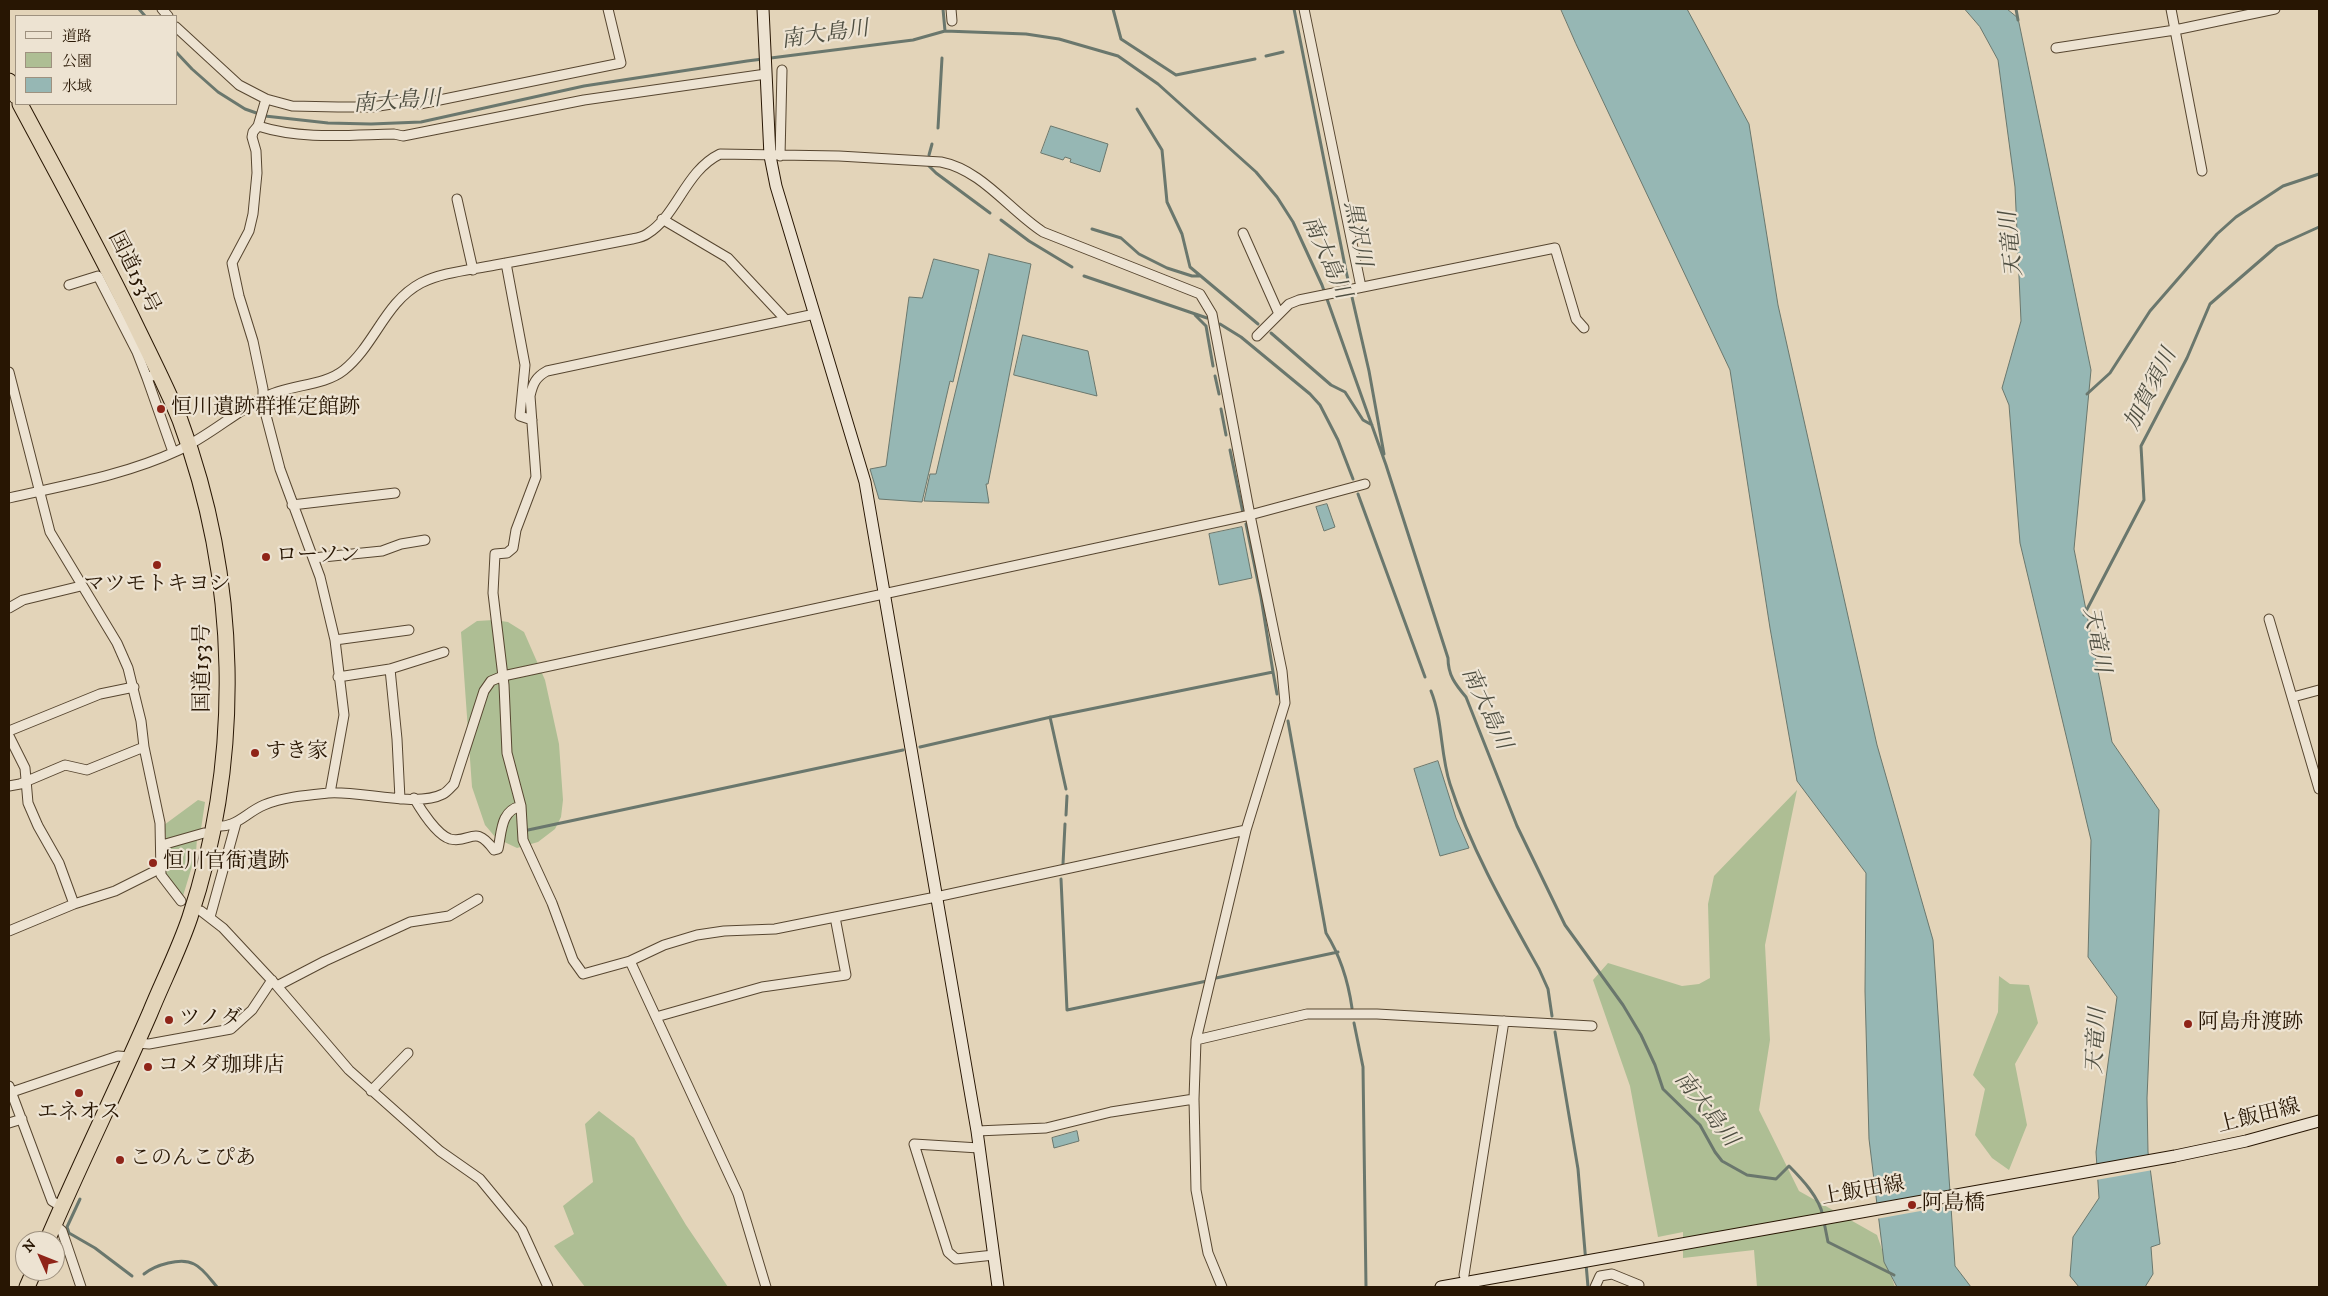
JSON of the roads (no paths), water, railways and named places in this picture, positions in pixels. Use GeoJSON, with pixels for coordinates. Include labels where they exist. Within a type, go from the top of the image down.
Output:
{"type":"FeatureCollection","features":[{"type":"Feature","properties":{"kind":"highway"},"geometry":{"type":"LineString","coordinates":[[9,81],[15,94]]}},
{"type":"Feature","properties":{"kind":"highway","name":"国道153号"},"geometry":{"type":"LineString","coordinates":[[21,105],[104,261],[153,376],[188,444],[214,538],[226,630],[227,694],[224,743],[212,830],[184,935],[51,1231]]}},
{"type":"Feature","properties":{"kind":"street"},"geometry":{"type":"LineString","coordinates":[[178,28],[239,85],[266,102],[292,106],[372,107],[405,102],[420,104],[621,63],[608,9]]}},
{"type":"Feature","properties":{"kind":"street"},"geometry":{"type":"LineString","coordinates":[[764,9],[766,72],[775,156],[776,186],[865,482],[886,594],[977,1131],[998,1287]]}},
{"type":"Feature","properties":{"kind":"street"},"geometry":{"type":"LineString","coordinates":[[951,9],[952,21]]}},
{"type":"Feature","properties":{"kind":"street"},"geometry":{"type":"LineString","coordinates":[[1304,9],[1358,287]]}},
{"type":"Feature","properties":{"kind":"street"},"geometry":{"type":"LineString","coordinates":[[2171,9],[2202,171]]}},
{"type":"Feature","properties":{"kind":"street"},"geometry":{"type":"LineString","coordinates":[[2056,48],[2175,30],[2275,9]]}},
{"type":"Feature","properties":{"kind":"street"},"geometry":{"type":"LineString","coordinates":[[775,156],[782,70]]}},
{"type":"Feature","properties":{"kind":"street"},"geometry":{"type":"LineString","coordinates":[[259,123],[281,133],[329,136],[394,134],[403,136],[584,100],[766,72]]}},
{"type":"Feature","properties":{"kind":"street"},"geometry":{"type":"LineString","coordinates":[[266,102],[252,137],[256,151],[257,173],[253,214],[249,231],[232,263],[239,296],[254,341],[263,398],[280,468],[320,577],[335,640],[344,716],[330,792]]}},
{"type":"Feature","properties":{"kind":"street"},"geometry":{"type":"LineString","coordinates":[[9,498],[99,478],[136,467],[188,444],[263,398],[288,387],[331,379],[360,355],[396,302],[409,291],[434,278],[632,239],[647,234],[662,220],[699,169],[708,160],[720,154],[838,156],[953,164],[970,173],[1043,232],[1200,294],[1212,314],[1282,671],[1285,703],[1246,830],[1196,1040],[1194,1099],[1196,1190],[1208,1253],[1222,1287]]}},
{"type":"Feature","properties":{"kind":"street"},"geometry":{"type":"LineString","coordinates":[[457,199],[473,270]]}},
{"type":"Feature","properties":{"kind":"street"},"geometry":{"type":"LineString","coordinates":[[662,220],[728,258],[786,320]]}},
{"type":"Feature","properties":{"kind":"street"},"geometry":{"type":"LineString","coordinates":[[1243,233],[1280,314]]}},
{"type":"Feature","properties":{"kind":"street"},"geometry":{"type":"LineString","coordinates":[[1257,336],[1289,304],[1319,295],[1555,248],[1576,319],[1584,328]]}},
{"type":"Feature","properties":{"kind":"street"},"geometry":{"type":"LineString","coordinates":[[506,263],[525,365],[520,416],[532,420]]}},
{"type":"Feature","properties":{"kind":"street"},"geometry":{"type":"LineString","coordinates":[[69,285],[98,276],[137,352],[153,376],[173,452]]}},
{"type":"Feature","properties":{"kind":"street"},"geometry":{"type":"LineString","coordinates":[[815,314],[548,371],[538,376],[532,387],[530,396],[536,477],[516,530],[513,548],[508,553],[495,554],[493,593],[503,676],[507,753],[521,806],[523,840],[552,903],[573,960],[583,974],[630,961],[664,945],[697,935],[724,931],[775,929],[936,897],[1246,830]]}},
{"type":"Feature","properties":{"kind":"street"},"geometry":{"type":"LineString","coordinates":[[9,372],[38,492],[50,532],[117,644],[134,687],[144,748],[160,822],[162,844],[161,876],[181,901]]}},
{"type":"Feature","properties":{"kind":"street"},"geometry":{"type":"LineString","coordinates":[[162,844],[226,827],[236,823],[262,805],[273,801],[330,792],[400,799],[443,794],[454,784],[484,690],[491,681],[503,676],[1250,515],[1365,484]]}},
{"type":"Feature","properties":{"kind":"street"},"geometry":{"type":"LineString","coordinates":[[292,505],[395,493]]}},
{"type":"Feature","properties":{"kind":"street"},"geometry":{"type":"LineString","coordinates":[[313,558],[382,551],[401,544],[425,540]]}},
{"type":"Feature","properties":{"kind":"street"},"geometry":{"type":"LineString","coordinates":[[9,608],[23,600],[81,586]]}},
{"type":"Feature","properties":{"kind":"street"},"geometry":{"type":"LineString","coordinates":[[2269,618],[2318,783]]}},
{"type":"Feature","properties":{"kind":"street"},"geometry":{"type":"LineString","coordinates":[[335,640],[409,630]]}},
{"type":"Feature","properties":{"kind":"street"},"geometry":{"type":"LineString","coordinates":[[338,677],[390,669],[444,652]]}},
{"type":"Feature","properties":{"kind":"street"},"geometry":{"type":"LineString","coordinates":[[390,669],[397,739],[400,799]]}},
{"type":"Feature","properties":{"kind":"street"},"geometry":{"type":"LineString","coordinates":[[9,731],[100,694],[134,687]]}},
{"type":"Feature","properties":{"kind":"street"},"geometry":{"type":"LineString","coordinates":[[2293,697],[2319,690]]}},
{"type":"Feature","properties":{"kind":"street"},"geometry":{"type":"LineString","coordinates":[[9,736],[25,768],[28,803],[38,826],[59,863],[74,904]]}},
{"type":"Feature","properties":{"kind":"street"},"geometry":{"type":"LineString","coordinates":[[9,786],[26,782],[65,765],[87,770],[144,748]]}},
{"type":"Feature","properties":{"kind":"street"},"geometry":{"type":"LineString","coordinates":[[414,798],[443,835],[455,839],[471,835],[480,836],[494,850],[498,849],[502,822],[510,810],[521,806]]}},
{"type":"Feature","properties":{"kind":"street"},"geometry":{"type":"LineString","coordinates":[[210,917],[236,823]]}},
{"type":"Feature","properties":{"kind":"street"},"geometry":{"type":"LineString","coordinates":[[9,931],[74,904],[115,891],[161,868]]}},
{"type":"Feature","properties":{"kind":"street"},"geometry":{"type":"LineString","coordinates":[[137,1043],[149,1044],[231,1029],[252,1010],[274,983],[410,922],[449,916],[478,899]]}},
{"type":"Feature","properties":{"kind":"street"},"geometry":{"type":"LineString","coordinates":[[201,910],[223,928],[274,983],[330,1050],[371,1090],[440,1151],[480,1179],[522,1230],[548,1287]]}},
{"type":"Feature","properties":{"kind":"street"},"geometry":{"type":"LineString","coordinates":[[656,1017],[762,987],[846,975],[835,917]]}},
{"type":"Feature","properties":{"kind":"street"},"geometry":{"type":"LineString","coordinates":[[630,961],[738,1194],[766,1287]]}},
{"type":"Feature","properties":{"kind":"street"},"geometry":{"type":"LineString","coordinates":[[1196,1040],[1307,1014],[1377,1014],[1592,1026]]}},
{"type":"Feature","properties":{"kind":"street"},"geometry":{"type":"LineString","coordinates":[[1464,1275],[1504,1021]]}},
{"type":"Feature","properties":{"kind":"street"},"geometry":{"type":"LineString","coordinates":[[371,1090],[408,1053]]}},
{"type":"Feature","properties":{"kind":"street"},"geometry":{"type":"LineString","coordinates":[[62,1207],[52,1201],[10,1089],[118,1056],[130,1057]]}},
{"type":"Feature","properties":{"kind":"street"},"geometry":{"type":"LineString","coordinates":[[977,1131],[1046,1128],[1111,1112],[1194,1099]]}},
{"type":"Feature","properties":{"kind":"street"},"geometry":{"type":"LineString","coordinates":[[9,1123],[22,1119]]}},
{"type":"Feature","properties":{"kind":"street","name":"上飯田線"},"geometry":{"type":"LineString","coordinates":[[1441,1287],[2175,1156],[2246,1141],[2319,1121]]}},
{"type":"Feature","properties":{"kind":"street"},"geometry":{"type":"LineString","coordinates":[[979,1148],[914,1144],[948,1252],[956,1259],[994,1255]]}},
{"type":"Feature","properties":{"kind":"street"},"geometry":{"type":"LineString","coordinates":[[54,1224],[62,1231],[81,1287]]}},
{"type":"Feature","properties":{"kind":"street"},"geometry":{"type":"LineString","coordinates":[[1595,1287],[1600,1276],[1612,1274],[1639,1285]]}},
{"type":"Feature","properties":{"kind":"water"},"geometry":{"type":"Polygon","coordinates":[[[1561,9],[1687,9],[1749,124],[1778,305],[1877,745],[1933,940],[1955,1266],[1971,1287],[1897,1287],[1884,1262],[1869,1139],[1865,991],[1866,873],[1797,781],[1770,628],[1730,370],[1561,9]]]}},
{"type":"Feature","properties":{"kind":"water"},"geometry":{"type":"Polygon","coordinates":[[[1965,9],[2007,9],[2018,18],[2091,370],[2074,549],[2112,742],[2159,810],[2147,1098],[2148,1152],[2160,1244],[2151,1247],[2153,1274],[2145,1287],[2079,1287],[2070,1276],[2073,1237],[2099,1198],[2096,1152],[2117,997],[2088,957],[2091,840],[2020,543],[2009,405],[2002,388],[2021,321],[2015,187],[1998,60],[1980,27],[1965,9]]]}},
{"type":"Feature","properties":{"kind":"water"},"geometry":{"type":"Polygon","coordinates":[[[1051,126],[1108,144],[1100,172],[1070,162],[1071,159],[1065,157],[1063,160],[1041,153],[1051,126]]]}},
{"type":"Feature","properties":{"kind":"water"},"geometry":{"type":"Polygon","coordinates":[[[989,254],[1031,264],[988,484],[986,484],[989,503],[924,501],[930,474],[936,474],[989,254]]]}},
{"type":"Feature","properties":{"kind":"water"},"geometry":{"type":"Polygon","coordinates":[[[934,259],[979,270],[953,382],[950,381],[922,502],[879,499],[870,469],[886,466],[909,297],[922,298],[934,259]]]}},
{"type":"Feature","properties":{"kind":"water"},"geometry":{"type":"Polygon","coordinates":[[[1023,335],[1088,351],[1097,396],[1014,375],[1023,335]]]}},
{"type":"Feature","properties":{"kind":"water"},"geometry":{"type":"Polygon","coordinates":[[[1327,504],[1335,527],[1324,531],[1316,507],[1327,504]]]}},
{"type":"Feature","properties":{"kind":"water"},"geometry":{"type":"Polygon","coordinates":[[[1242,527],[1252,578],[1219,585],[1209,534],[1242,527]]]}},
{"type":"Feature","properties":{"kind":"water"},"geometry":{"type":"Polygon","coordinates":[[[1438,761],[1456,818],[1469,848],[1440,856],[1414,769],[1438,761]]]}},
{"type":"Feature","properties":{"kind":"water"},"geometry":{"type":"Polygon","coordinates":[[[1077,1131],[1079,1141],[1054,1148],[1052,1138],[1077,1131]]]}},
{"type":"Feature","properties":{"kind":"waterway","name":"南大島川"},"geometry":{"type":"LineString","coordinates":[[139,9],[144,15]]}},
{"type":"Feature","properties":{"kind":"waterway"},"geometry":{"type":"LineString","coordinates":[[943,9],[945,31]]}},
{"type":"Feature","properties":{"kind":"waterway"},"geometry":{"type":"LineString","coordinates":[[1113,9],[1121,39],[1176,75],[1255,59]]}},
{"type":"Feature","properties":{"kind":"waterway","name":"黒沢川"},"geometry":{"type":"LineString","coordinates":[[1294,9],[1346,271],[1369,371],[1384,454]]}},
{"type":"Feature","properties":{"kind":"waterway"},"geometry":{"type":"LineString","coordinates":[[2016,9],[2018,20]]}},
{"type":"Feature","properties":{"kind":"waterway","name":"南大島川"},"geometry":{"type":"LineString","coordinates":[[178,54],[218,92],[245,109],[265,116],[328,123],[421,122],[584,86],[747,61],[913,40],[945,31],[1026,34],[1059,39],[1118,56],[1158,84],[1256,172],[1277,197],[1293,222],[1322,285],[1386,465],[1448,658],[1451,674],[1455,683],[1466,697],[1517,826],[1565,925],[1623,1005],[1641,1035],[1655,1065],[1663,1089],[1700,1125],[1722,1161],[1747,1175],[1776,1179],[1789,1166],[1814,1195],[1823,1216]]}},
{"type":"Feature","properties":{"kind":"waterway"},"geometry":{"type":"LineString","coordinates":[[1266,56],[1283,52]]}},
{"type":"Feature","properties":{"kind":"waterway"},"geometry":{"type":"LineString","coordinates":[[938,128],[942,58]]}},
{"type":"Feature","properties":{"kind":"waterway"},"geometry":{"type":"LineString","coordinates":[[1137,109],[1162,150],[1167,202],[1182,234],[1190,267],[1258,324]]}},
{"type":"Feature","properties":{"kind":"waterway"},"geometry":{"type":"LineString","coordinates":[[929,155],[932,144]]}},
{"type":"Feature","properties":{"kind":"waterway"},"geometry":{"type":"LineString","coordinates":[[929,166],[990,213]]}},
{"type":"Feature","properties":{"kind":"waterway"},"geometry":{"type":"LineString","coordinates":[[2087,394],[2110,373],[2150,311],[2217,234],[2236,217],[2283,186],[2319,174]]}},
{"type":"Feature","properties":{"kind":"waterway"},"geometry":{"type":"LineString","coordinates":[[1001,220],[1029,241],[1072,267]]}},
{"type":"Feature","properties":{"kind":"waterway","name":"加賀須川"},"geometry":{"type":"LineString","coordinates":[[2084,615],[2144,500],[2141,446],[2187,358],[2210,304],[2277,246],[2319,227]]}},
{"type":"Feature","properties":{"kind":"waterway"},"geometry":{"type":"LineString","coordinates":[[1092,229],[1121,238],[1139,254],[1167,268],[1192,276],[1199,276]]}},
{"type":"Feature","properties":{"kind":"waterway"},"geometry":{"type":"LineString","coordinates":[[1084,276],[1207,318]]}},
{"type":"Feature","properties":{"kind":"waterway"},"geometry":{"type":"LineString","coordinates":[[1195,315],[1206,326],[1213,366]]}},
{"type":"Feature","properties":{"kind":"waterway"},"geometry":{"type":"LineString","coordinates":[[1220,324],[1241,337],[1310,394],[1320,405],[1338,440],[1353,479]]}},
{"type":"Feature","properties":{"kind":"waterway"},"geometry":{"type":"LineString","coordinates":[[1271,333],[1331,385],[1345,392],[1363,420],[1372,425]]}},
{"type":"Feature","properties":{"kind":"waterway"},"geometry":{"type":"LineString","coordinates":[[1215,376],[1219,394]]}},
{"type":"Feature","properties":{"kind":"waterway"},"geometry":{"type":"LineString","coordinates":[[1221,409],[1226,435]]}},
{"type":"Feature","properties":{"kind":"waterway"},"geometry":{"type":"LineString","coordinates":[[1230,450],[1243,513]]}},
{"type":"Feature","properties":{"kind":"waterway"},"geometry":{"type":"LineString","coordinates":[[1358,494],[1425,677]]}},
{"type":"Feature","properties":{"kind":"waterway"},"geometry":{"type":"LineString","coordinates":[[1246,524],[1261,597],[1273,672]]}},
{"type":"Feature","properties":{"kind":"waterway"},"geometry":{"type":"LineString","coordinates":[[920,747],[1051,717],[1273,672],[1277,694]]}},
{"type":"Feature","properties":{"kind":"waterway"},"geometry":{"type":"LineString","coordinates":[[1431,691],[1438,714],[1444,761],[1458,808],[1490,879],[1539,969],[1548,989],[1552,1016]]}},
{"type":"Feature","properties":{"kind":"waterway"},"geometry":{"type":"LineString","coordinates":[[1050,717],[1066,789]]}},
{"type":"Feature","properties":{"kind":"waterway"},"geometry":{"type":"LineString","coordinates":[[1288,721],[1326,933],[1343,969],[1352,1008]]}},
{"type":"Feature","properties":{"kind":"waterway"},"geometry":{"type":"LineString","coordinates":[[528,830],[903,750]]}},
{"type":"Feature","properties":{"kind":"waterway"},"geometry":{"type":"LineString","coordinates":[[1066,815],[1067,796]]}},
{"type":"Feature","properties":{"kind":"waterway"},"geometry":{"type":"LineString","coordinates":[[1063,864],[1065,824]]}},
{"type":"Feature","properties":{"kind":"waterway"},"geometry":{"type":"LineString","coordinates":[[1061,879],[1067,1010],[1207,981]]}},
{"type":"Feature","properties":{"kind":"waterway"},"geometry":{"type":"LineString","coordinates":[[1216,978],[1338,952]]}},
{"type":"Feature","properties":{"kind":"waterway"},"geometry":{"type":"LineString","coordinates":[[1354,1023],[1363,1067],[1366,1287]]}},
{"type":"Feature","properties":{"kind":"waterway"},"geometry":{"type":"LineString","coordinates":[[1555,1032],[1578,1169],[1588,1287]]}},
{"type":"Feature","properties":{"kind":"waterway"},"geometry":{"type":"LineString","coordinates":[[80,1199],[67,1227],[69,1233],[95,1248],[132,1276]]}},
{"type":"Feature","properties":{"kind":"waterway","name":"南大島川"},"geometry":{"type":"LineString","coordinates":[[1824,1222],[1828,1242],[1894,1275]]}},
{"type":"Feature","properties":{"kind":"waterway"},"geometry":{"type":"LineString","coordinates":[[144,1274],[168,1263],[189,1262],[201,1268],[217,1287]]}},
{"type":"Feature","properties":{"kind":"place","name":"恒川遺跡群推定館跡"},"geometry":{"type":"Point","coordinates":[161,409]}},
{"type":"Feature","properties":{"kind":"place","name":"ローソン"},"geometry":{"type":"Point","coordinates":[266,557]}},
{"type":"Feature","properties":{"kind":"place","name":"マツモトキヨシ"},"geometry":{"type":"Point","coordinates":[157,565]}},
{"type":"Feature","properties":{"kind":"place","name":"すき家"},"geometry":{"type":"Point","coordinates":[255,753]}},
{"type":"Feature","properties":{"kind":"place","name":"恒川官衙遺跡"},"geometry":{"type":"Point","coordinates":[153,863]}},
{"type":"Feature","properties":{"kind":"place","name":"ツノダ"},"geometry":{"type":"Point","coordinates":[169,1020]}},
{"type":"Feature","properties":{"kind":"place","name":"阿島舟渡跡"},"geometry":{"type":"Point","coordinates":[2188,1024]}},
{"type":"Feature","properties":{"kind":"place","name":"コメダ珈琲店"},"geometry":{"type":"Point","coordinates":[148,1067]}},
{"type":"Feature","properties":{"kind":"place","name":"エネオス"},"geometry":{"type":"Point","coordinates":[79,1093]}},
{"type":"Feature","properties":{"kind":"place","name":"このんこぴあ"},"geometry":{"type":"Point","coordinates":[120,1160]}},
{"type":"Feature","properties":{"kind":"place","name":"阿島橋"},"geometry":{"type":"Point","coordinates":[1912,1205]}},
{"type":"Feature","properties":{"kind":"water label","name":"天竜川"},"geometry":{"type":"Point","coordinates":[2013,244]}},
{"type":"Feature","properties":{"kind":"water label","name":"天竜川"},"geometry":{"type":"Point","coordinates":[2095,640]}},
{"type":"Feature","properties":{"kind":"water label","name":"天竜川"},"geometry":{"type":"Point","coordinates":[2098,1041]}}]}
